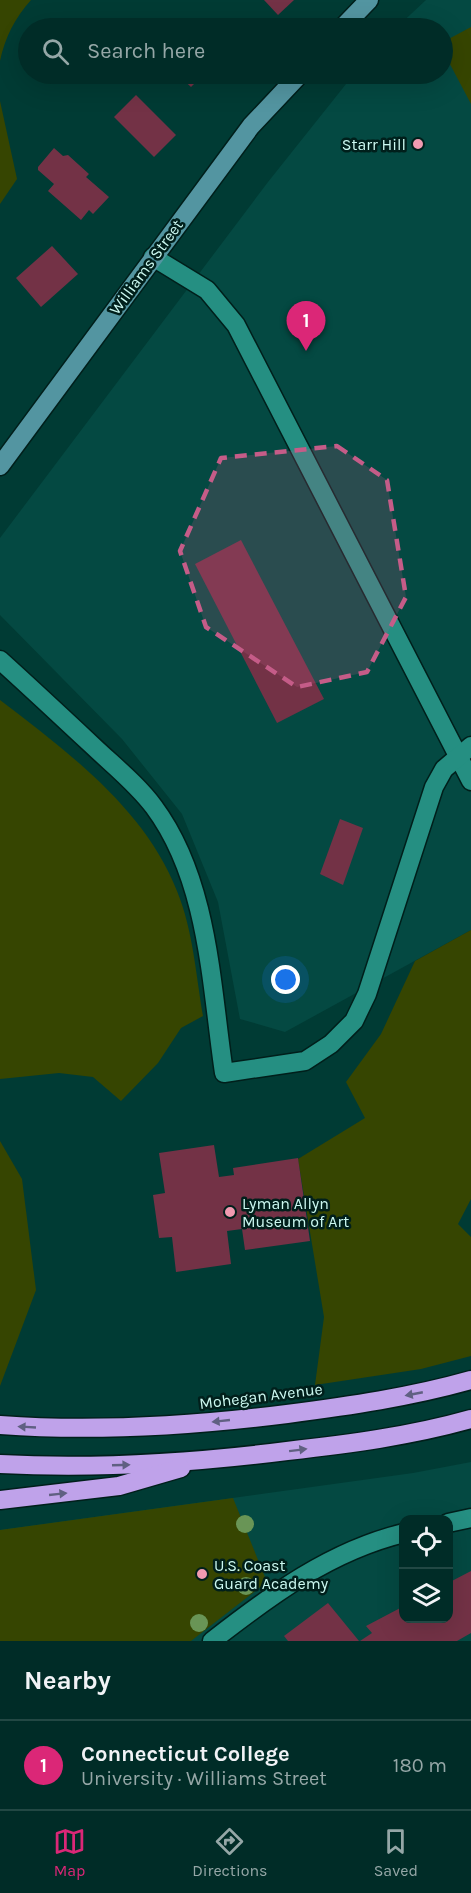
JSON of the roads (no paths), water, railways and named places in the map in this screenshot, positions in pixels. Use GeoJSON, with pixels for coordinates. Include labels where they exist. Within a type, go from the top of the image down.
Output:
{"type":"FeatureCollection","features":[{"type":"Feature","properties":{"kind":"highway","name":"Mohegan Avenue"},"geometry":{"type":"LineString","coordinates":[[0,1425],[54,1428],[151,1427],[263,1417],[368,1403],[471,1380]]}},
{"type":"Feature","properties":{"kind":"highway"},"geometry":{"type":"LineString","coordinates":[[0,1464],[109,1465],[198,1460],[369,1440],[471,1419]]}},
{"type":"Feature","properties":{"kind":"highway"},"geometry":{"type":"LineString","coordinates":[[0,1500],[119,1485],[165,1474],[198,1460]]}},
{"type":"Feature","properties":{"kind":"street"},"geometry":{"type":"LineString","coordinates":[[352,18],[369,0]]}},
{"type":"Feature","properties":{"kind":"street","name":"Williams Street"},"geometry":{"type":"LineString","coordinates":[[0,466],[251,126],[291,84]]}},
{"type":"Feature","properties":{"kind":"street"},"geometry":{"type":"LineString","coordinates":[[153,257],[207,291],[233,320],[465,751],[471,781]]}},
{"type":"Feature","properties":{"kind":"street"},"geometry":{"type":"LineString","coordinates":[[0,660],[135,785],[155,808],[172,837],[191,884],[202,925],[224,1073],[301,1062],[324,1050],[350,1027],[367,994],[434,787],[444,769],[465,751]]}},
{"type":"Feature","properties":{"kind":"street"},"geometry":{"type":"LineString","coordinates":[[453,1522],[471,1518]]}},
{"type":"Feature","properties":{"kind":"street"},"geometry":{"type":"LineString","coordinates":[[212,1641],[278,1592],[328,1560],[369,1543],[399,1534]]}},
{"type":"Feature","properties":{"kind":"place","name":"Starr Hill"},"geometry":{"type":"Point","coordinates":[418,144]}},
{"type":"Feature","properties":{"kind":"place","name":"Connecticut College"},"geometry":{"type":"Point","coordinates":[306,351]}},
{"type":"Feature","properties":{"kind":"place","name":"Lyman Allyn Museum of Art"},"geometry":{"type":"Point","coordinates":[230,1212]}},
{"type":"Feature","properties":{"kind":"place","name":"U.S. Coast Guard Academy"},"geometry":{"type":"Point","coordinates":[202,1574]}}]}
